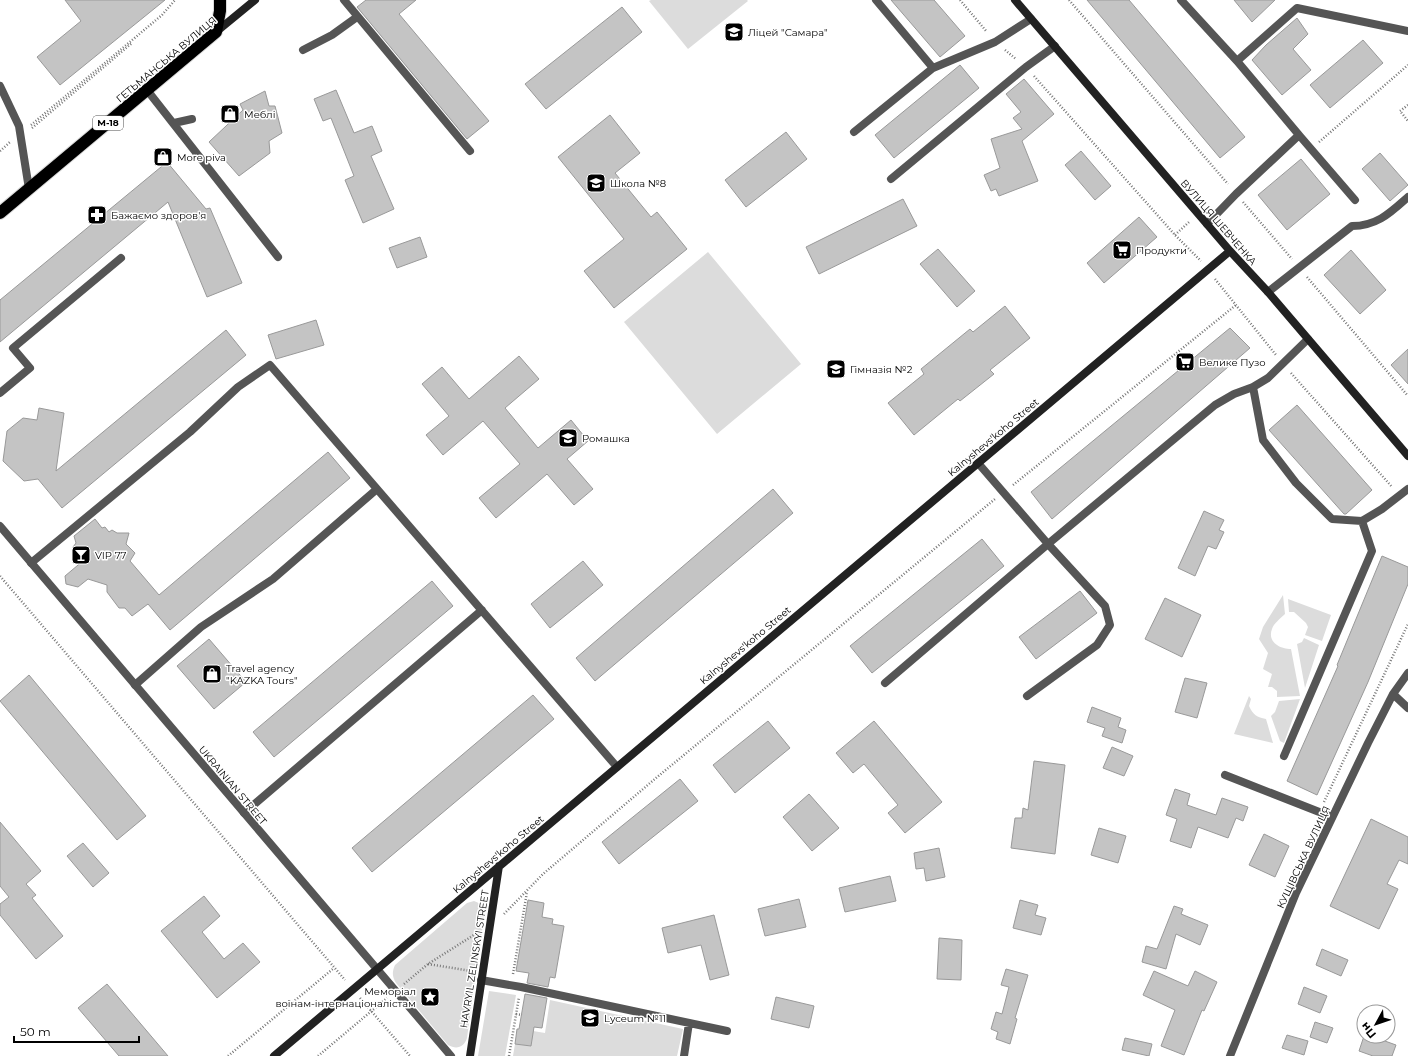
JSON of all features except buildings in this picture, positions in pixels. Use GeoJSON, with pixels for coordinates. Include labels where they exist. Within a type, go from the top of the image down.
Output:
{"type":"FeatureCollection","features":[{"type":"Feature","properties":{"kind":"highway"},"geometry":{"type":"LineString","coordinates":[[216,32],[220,11],[220,0]]}},
{"type":"Feature","properties":{"kind":"highway","name":"ГЕТЬМАНСЬКА ВУЛИЦЯ"},"geometry":{"type":"LineString","coordinates":[[0,213],[216,32]]}},
{"type":"Feature","properties":{"kind":"street","name":"ГЕТЬМАНСЬКА ВУЛИЦЯ"},"geometry":{"type":"LineString","coordinates":[[216,32],[255,0]]}},
{"type":"Feature","properties":{"kind":"street"},"geometry":{"type":"LineString","coordinates":[[344,0],[470,151]]}},
{"type":"Feature","properties":{"kind":"street"},"geometry":{"type":"LineString","coordinates":[[876,0],[933,68]]}},
{"type":"Feature","properties":{"kind":"street","name":"ВУЛИЦЯ ШЕВЧЕНКА"},"geometry":{"type":"LineString","coordinates":[[1015,0],[1408,456]]}},
{"type":"Feature","properties":{"kind":"street"},"geometry":{"type":"LineString","coordinates":[[1180,0],[1237,61],[1355,200]]}},
{"type":"Feature","properties":{"kind":"street"},"geometry":{"type":"LineString","coordinates":[[1237,61],[1297,8],[1408,31]]}},
{"type":"Feature","properties":{"kind":"street"},"geometry":{"type":"LineString","coordinates":[[303,50],[332,35],[357,16]]}},
{"type":"Feature","properties":{"kind":"street"},"geometry":{"type":"LineString","coordinates":[[854,132],[933,68],[995,42],[1031,20]]}},
{"type":"Feature","properties":{"kind":"street"},"geometry":{"type":"LineString","coordinates":[[891,179],[1026,67],[1055,46]]}},
{"type":"Feature","properties":{"kind":"street"},"geometry":{"type":"LineString","coordinates":[[0,86],[19,126],[29,189]]}},
{"type":"Feature","properties":{"kind":"street"},"geometry":{"type":"LineString","coordinates":[[147,90],[278,257]]}},
{"type":"Feature","properties":{"kind":"street"},"geometry":{"type":"LineString","coordinates":[[174,123],[192,119]]}},
{"type":"Feature","properties":{"kind":"street"},"geometry":{"type":"LineString","coordinates":[[1207,224],[1236,194],[1299,135]]}},
{"type":"Feature","properties":{"kind":"street"},"geometry":{"type":"LineString","coordinates":[[1268,292],[1352,226],[1363,226],[1379,220],[1388,215],[1408,197]]}},
{"type":"Feature","properties":{"kind":"street","name":"Kalnyshevsʹkoho Street"},"geometry":{"type":"LineString","coordinates":[[274,1056],[1230,250]]}},
{"type":"Feature","properties":{"kind":"street"},"geometry":{"type":"LineString","coordinates":[[0,393],[30,368],[13,348],[121,258]]}},
{"type":"Feature","properties":{"kind":"street"},"geometry":{"type":"LineString","coordinates":[[885,683],[1048,544],[1215,405],[1234,394],[1253,387],[1268,378],[1308,339]]}},
{"type":"Feature","properties":{"kind":"street"},"geometry":{"type":"LineString","coordinates":[[31,563],[190,432],[238,387],[270,365],[617,767]]}},
{"type":"Feature","properties":{"kind":"street"},"geometry":{"type":"LineString","coordinates":[[1253,387],[1263,440],[1296,482],[1332,519],[1362,521],[1408,489]]}},
{"type":"Feature","properties":{"kind":"street"},"geometry":{"type":"LineString","coordinates":[[978,463],[1048,544],[1105,606],[1110,625],[1097,645],[1027,696]]}},
{"type":"Feature","properties":{"kind":"street"},"geometry":{"type":"LineString","coordinates":[[135,685],[201,628],[273,579],[377,489]]}},
{"type":"Feature","properties":{"kind":"street"},"geometry":{"type":"LineString","coordinates":[[1284,756],[1372,551],[1362,521]]}},
{"type":"Feature","properties":{"kind":"street","name":"UKRAINIAN STREET"},"geometry":{"type":"LineString","coordinates":[[0,526],[451,1056]]}},
{"type":"Feature","properties":{"kind":"street"},"geometry":{"type":"LineString","coordinates":[[244,813],[482,610]]}},
{"type":"Feature","properties":{"kind":"street","name":"КУЩІВСЬКА ВУЛИЦЯ"},"geometry":{"type":"LineString","coordinates":[[1230,1056],[1296,893],[1368,743],[1393,694],[1408,673]]}},
{"type":"Feature","properties":{"kind":"street"},"geometry":{"type":"LineString","coordinates":[[1393,694],[1408,708]]}},
{"type":"Feature","properties":{"kind":"street"},"geometry":{"type":"LineString","coordinates":[[1225,775],[1332,817]]}},
{"type":"Feature","properties":{"kind":"street","name":"HAVRYIL ZELINSKYI STREET"},"geometry":{"type":"LineString","coordinates":[[470,1056],[499,866]]}},
{"type":"Feature","properties":{"kind":"street"},"geometry":{"type":"LineString","coordinates":[[481,980],[521,987],[727,1031]]}},
{"type":"Feature","properties":{"kind":"street"},"geometry":{"type":"LineString","coordinates":[[684,1056],[689,1023]]}},
{"type":"Feature","properties":{"kind":"path"},"geometry":{"type":"LineString","coordinates":[[0,151],[21,136],[165,15],[176,0]]}},
{"type":"Feature","properties":{"kind":"path"},"geometry":{"type":"LineString","coordinates":[[960,0],[995,42],[1026,67],[1164,223],[1207,269],[1283,364],[1400,496]]}},
{"type":"Feature","properties":{"kind":"path"},"geometry":{"type":"LineString","coordinates":[[1069,0],[1408,396]]}},
{"type":"Feature","properties":{"kind":"path"},"geometry":{"type":"LineString","coordinates":[[1311,149],[1408,65]]}},
{"type":"Feature","properties":{"kind":"path"},"geometry":{"type":"LineString","coordinates":[[1408,105],[1400,111],[1408,121]]}},
{"type":"Feature","properties":{"kind":"path"},"geometry":{"type":"LineString","coordinates":[[507,912],[543,874],[650,783],[1236,305]]}},
{"type":"Feature","properties":{"kind":"path"},"geometry":{"type":"LineString","coordinates":[[0,576],[334,968],[228,1056]]}},
{"type":"Feature","properties":{"kind":"path"},"geometry":{"type":"LineString","coordinates":[[1319,812],[1408,624]]}},
{"type":"Feature","properties":{"kind":"path"},"geometry":{"type":"LineString","coordinates":[[428,964],[490,924]]}},
{"type":"Feature","properties":{"kind":"path"},"geometry":{"type":"LineString","coordinates":[[318,1056],[372,1011],[410,1056]]}},
{"type":"Feature","properties":{"kind":"path"},"geometry":{"type":"LineString","coordinates":[[516,1014],[522,1015]]}},
{"type":"Feature","properties":{"kind":"shaded area"},"geometry":{"type":"Polygon","coordinates":[[[649,1],[748,1],[688,49],[649,1]]]}},
{"type":"Feature","properties":{"kind":"shaded area"},"geometry":{"type":"Polygon","coordinates":[[[708,252],[801,364],[717,434],[624,322],[708,252]]]}},
{"type":"Feature","properties":{"kind":"shaded area"},"geometry":{"type":"Polygon","coordinates":[[[1283,595],[1285,614],[1273,627],[1271,638],[1279,646],[1291,649],[1300,696],[1277,697],[1277,691],[1272,687],[1268,687],[1272,674],[1263,669],[1268,653],[1259,639],[1263,627],[1283,595]]]}},
{"type":"Feature","properties":{"kind":"shaded area"},"geometry":{"type":"Polygon","coordinates":[[[1288,599],[1331,615],[1322,641],[1305,635],[1308,627],[1306,623],[1294,612],[1289,612],[1288,599]]]}},
{"type":"Feature","properties":{"kind":"shaded area"},"geometry":{"type":"Polygon","coordinates":[[[1304,638],[1319,645],[1305,688],[1297,644],[1302,642],[1304,638]]]}},
{"type":"Feature","properties":{"kind":"shaded area"},"geometry":{"type":"Polygon","coordinates":[[[1249,696],[1251,699],[1249,706],[1252,712],[1266,719],[1273,743],[1234,734],[1249,696]]]}},
{"type":"Feature","properties":{"kind":"shaded area"},"geometry":{"type":"Polygon","coordinates":[[[1300,699],[1284,743],[1280,741],[1271,716],[1275,712],[1279,701],[1300,699]]]}},
{"type":"Feature","properties":{"kind":"shaded area"},"geometry":{"type":"Polygon","coordinates":[[[474,901],[482,907],[484,917],[467,1038],[464,1044],[460,1047],[451,1047],[396,983],[393,972],[395,965],[467,903],[474,901]]]}},
{"type":"Feature","properties":{"kind":"shaded area"},"geometry":{"type":"Polygon","coordinates":[[[489,991],[516,995],[505,1056],[478,1056],[489,991]]]}},
{"type":"Feature","properties":{"kind":"shaded area","name":"Lyceum №11"},"geometry":{"type":"Polygon","coordinates":[[[550,1000],[683,1029],[677,1056],[513,1056],[515,1044],[531,1046],[533,1031],[545,1033],[550,1000]]]}},
{"type":"Feature","properties":{"kind":"place","name":"Ліцей \"Самара\""},"geometry":{"type":"Point","coordinates":[734,32]}},
{"type":"Feature","properties":{"kind":"place","name":"Меблі"},"geometry":{"type":"Point","coordinates":[230,114]}},
{"type":"Feature","properties":{"kind":"place","name":"More piva"},"geometry":{"type":"Point","coordinates":[163,157]}},
{"type":"Feature","properties":{"kind":"place","name":"Школа №8"},"geometry":{"type":"Point","coordinates":[596,183]}},
{"type":"Feature","properties":{"kind":"place","name":"Бажаємо здоров'я"},"geometry":{"type":"Point","coordinates":[97,215]}},
{"type":"Feature","properties":{"kind":"place","name":"Продукти"},"geometry":{"type":"Point","coordinates":[1122,250]}},
{"type":"Feature","properties":{"kind":"place","name":"Велике Пузо"},"geometry":{"type":"Point","coordinates":[1185,362]}},
{"type":"Feature","properties":{"kind":"place","name":"Гімназія №2"},"geometry":{"type":"Point","coordinates":[836,369]}},
{"type":"Feature","properties":{"kind":"place","name":"Ромашка"},"geometry":{"type":"Point","coordinates":[568,438]}},
{"type":"Feature","properties":{"kind":"place","name":"VIP 77"},"geometry":{"type":"Point","coordinates":[81,555]}},
{"type":"Feature","properties":{"kind":"place","name":"Travel agency \"KAZKA Tours\""},"geometry":{"type":"Point","coordinates":[212,674]}},
{"type":"Feature","properties":{"kind":"place","name":"Меморіал воїнам-інтернаціоналістам"},"geometry":{"type":"Point","coordinates":[430,997]}},
{"type":"Feature","properties":{"kind":"place","name":"Lyceum №11"},"geometry":{"type":"Point","coordinates":[590,1018]}}]}
